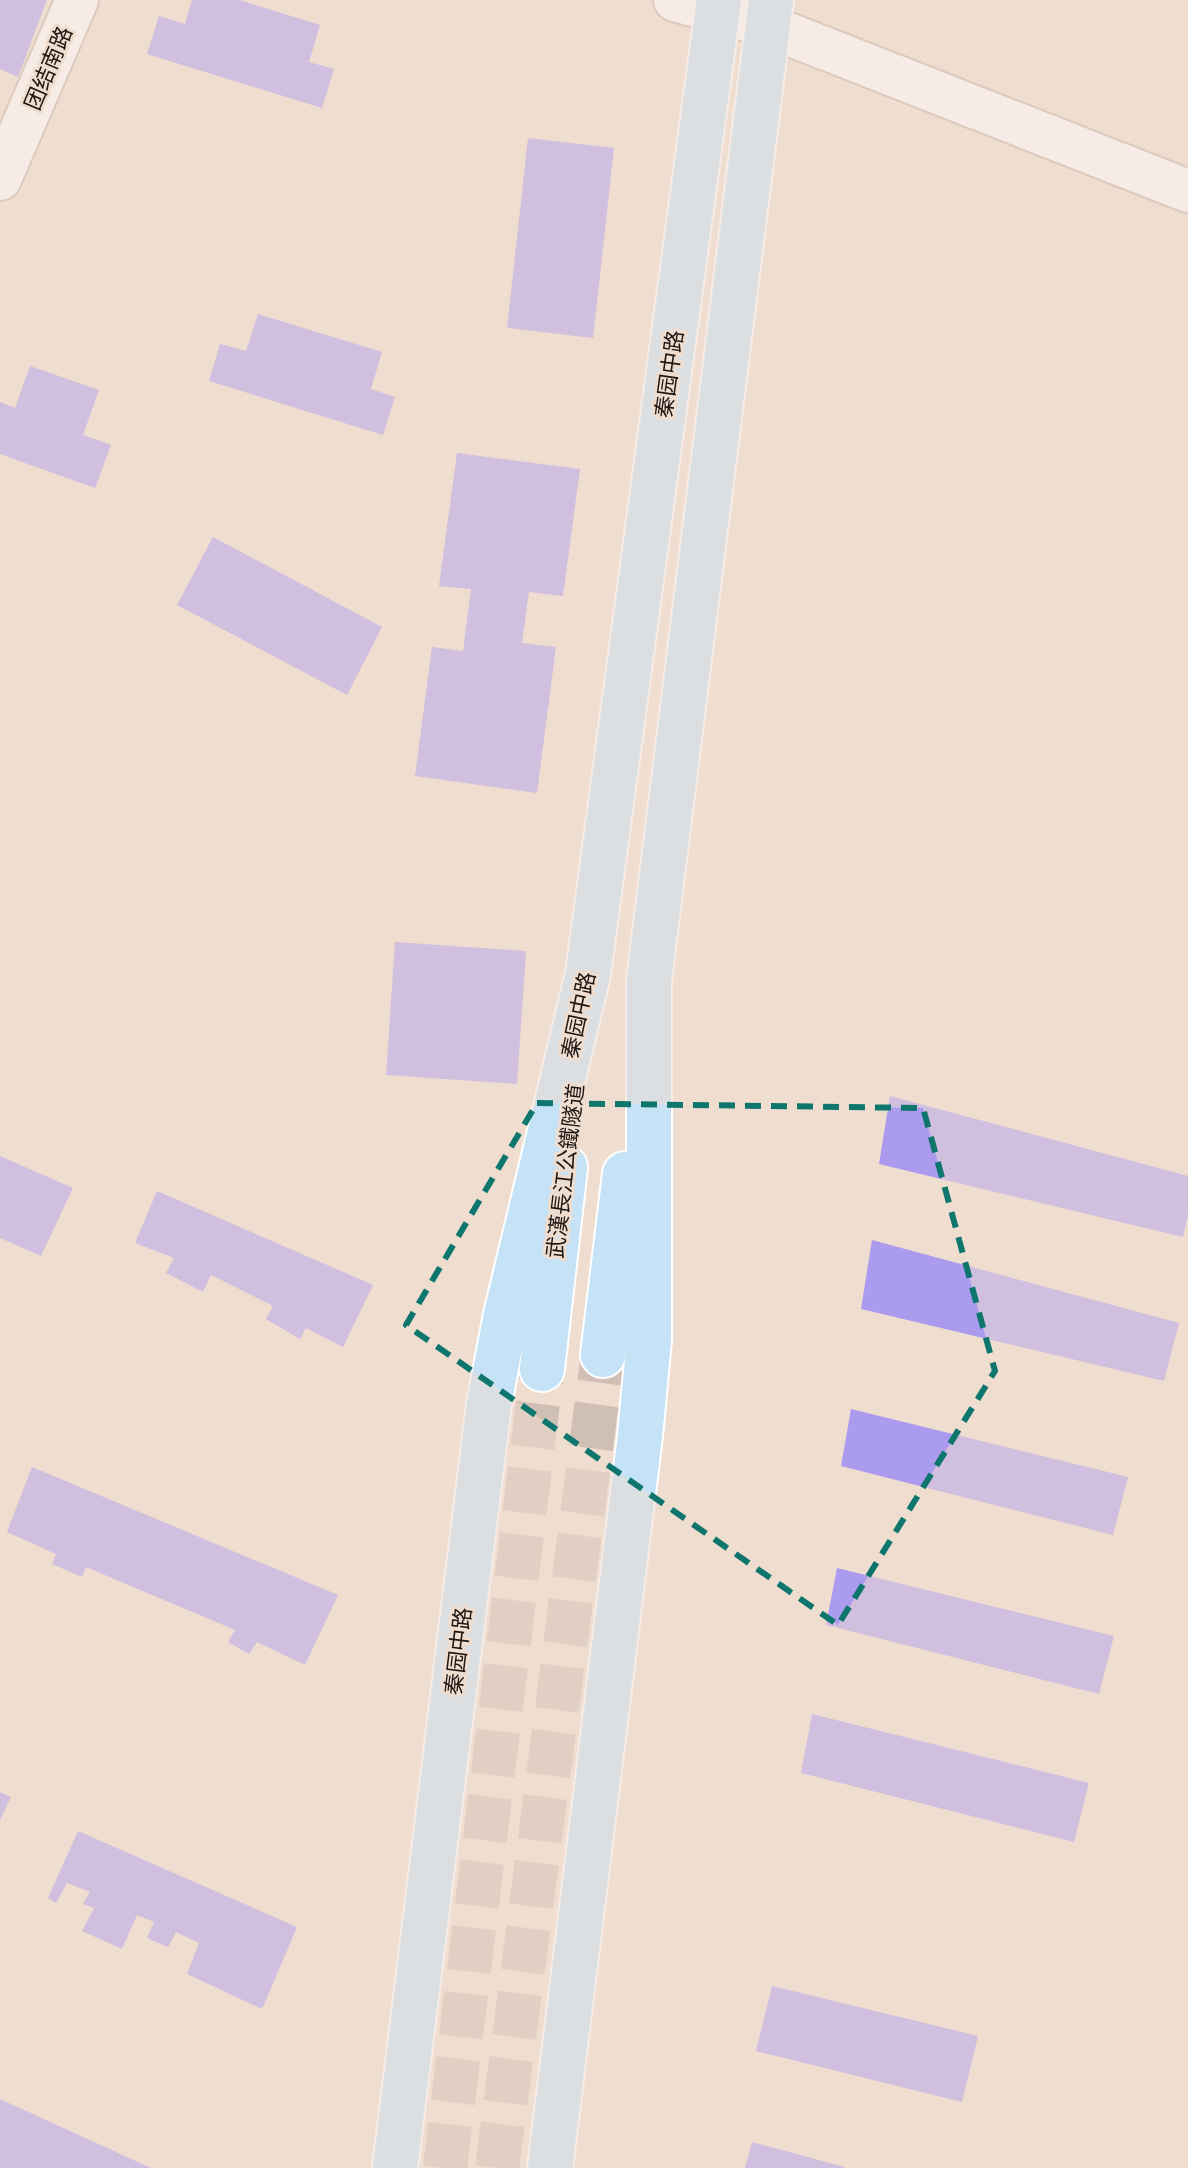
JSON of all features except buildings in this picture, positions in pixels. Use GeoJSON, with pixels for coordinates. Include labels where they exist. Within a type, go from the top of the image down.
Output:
{"type":"FeatureCollection","features":[{"type":"Feature","properties":{"kind":"main road","name":"秦园中路"},"geometry":{"type":"LineString","coordinates":[[395,2168],[489,1404],[517,1269],[588,974],[718,6]]}},
{"type":"Feature","properties":{"kind":"main road"},"geometry":{"type":"LineString","coordinates":[[603,1355],[770,13]]}},
{"type":"Feature","properties":{"kind":"main road","name":"武漢長江公鐵隧道"},"geometry":{"type":"LineString","coordinates":[[542,1369],[588,974]]}},
{"type":"Feature","properties":{"kind":"main road"},"geometry":{"type":"LineString","coordinates":[[550,2168],[649,1340],[649,980]]}},
{"type":"Feature","properties":{"kind":"street","name":"团结南路"},"geometry":{"type":"LineString","coordinates":[[0,179],[77,0]]}},
{"type":"Feature","properties":{"kind":"street"},"geometry":{"type":"LineString","coordinates":[[675,0],[770,13],[1188,191]]}},
{"type":"Feature","properties":{"kind":"highlighted area"},"geometry":{"type":"Polygon","coordinates":[[[537,1103],[923,1108],[995,1371],[838,1625],[406,1325],[537,1103]]]}},
{"type":"Feature","properties":{"kind":"tunnel"},"geometry":{"type":"LineString","coordinates":[[497,2168],[603,1355]]}},
{"type":"Feature","properties":{"kind":"tunnel"},"geometry":{"type":"LineString","coordinates":[[445,2168],[542,1369]]}}]}
